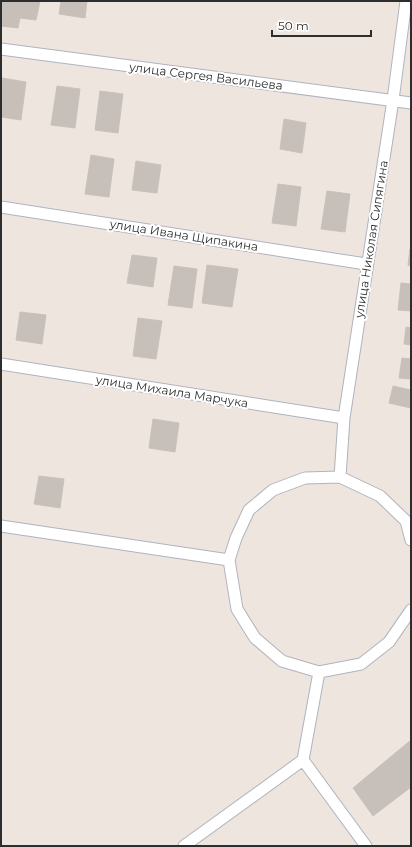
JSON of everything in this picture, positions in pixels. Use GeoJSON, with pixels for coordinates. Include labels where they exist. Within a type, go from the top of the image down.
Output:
{"type":"FeatureCollection","features":[{"type":"Feature","properties":{"kind":"street","name":"улица Николая Сипягина"},"geometry":{"type":"LineString","coordinates":[[340,477],[344,418],[366,264],[393,100],[406,1]]}},
{"type":"Feature","properties":{"kind":"street","name":"улица Сергея Васильева"},"geometry":{"type":"LineString","coordinates":[[1,49],[411,102]]}},
{"type":"Feature","properties":{"kind":"street","name":"улица Ивана Щипакина"},"geometry":{"type":"LineString","coordinates":[[1,207],[366,264]]}},
{"type":"Feature","properties":{"kind":"street","name":"улица Михаила Марчука"},"geometry":{"type":"LineString","coordinates":[[1,364],[344,418]]}},
{"type":"Feature","properties":{"kind":"street"},"geometry":{"type":"LineString","coordinates":[[411,540],[406,521],[380,496],[340,477],[304,478],[273,490],[249,510],[236,538],[229,560],[237,609],[255,638],[282,661],[319,672],[361,664],[389,642],[411,610]]}},
{"type":"Feature","properties":{"kind":"street"},"geometry":{"type":"LineString","coordinates":[[1,526],[229,560]]}},
{"type":"Feature","properties":{"kind":"street"},"geometry":{"type":"LineString","coordinates":[[190,844],[302,760],[319,672]]}},
{"type":"Feature","properties":{"kind":"street"},"geometry":{"type":"LineString","coordinates":[[302,760],[366,846]]}},
{"type":"Feature","properties":{"kind":"building"},"geometry":{"type":"Polygon","coordinates":[[[1,1],[40,1],[36,20],[20,18],[18,28],[1,26],[1,1]]]}},
{"type":"Feature","properties":{"kind":"building"},"geometry":{"type":"Polygon","coordinates":[[[61,1],[87,1],[85,18],[59,14],[61,1]]]}},
{"type":"Feature","properties":{"kind":"building"},"geometry":{"type":"Polygon","coordinates":[[[2,78],[26,82],[21,120],[1,117],[2,78]]]}},
{"type":"Feature","properties":{"kind":"building"},"geometry":{"type":"Polygon","coordinates":[[[57,86],[80,89],[75,128],[51,125],[57,86]]]}},
{"type":"Feature","properties":{"kind":"building"},"geometry":{"type":"Polygon","coordinates":[[[100,91],[123,94],[118,133],[95,130],[100,91]]]}},
{"type":"Feature","properties":{"kind":"building"},"geometry":{"type":"Polygon","coordinates":[[[284,119],[306,123],[302,153],[280,149],[284,119]]]}},
{"type":"Feature","properties":{"kind":"building"},"geometry":{"type":"Polygon","coordinates":[[[91,155],[114,159],[109,197],[85,194],[91,155]]]}},
{"type":"Feature","properties":{"kind":"building"},"geometry":{"type":"Polygon","coordinates":[[[136,161],[161,165],[157,193],[132,190],[136,161]]]}},
{"type":"Feature","properties":{"kind":"building"},"geometry":{"type":"Polygon","coordinates":[[[278,184],[301,187],[296,226],[272,223],[278,184]]]}},
{"type":"Feature","properties":{"kind":"building"},"geometry":{"type":"Polygon","coordinates":[[[327,191],[350,194],[345,232],[321,229],[327,191]]]}},
{"type":"Feature","properties":{"kind":"building"},"geometry":{"type":"Polygon","coordinates":[[[410,249],[411,250],[411,266],[408,265],[410,249]]]}},
{"type":"Feature","properties":{"kind":"building"},"geometry":{"type":"Polygon","coordinates":[[[132,255],[157,258],[153,287],[127,283],[132,255]]]}},
{"type":"Feature","properties":{"kind":"building"},"geometry":{"type":"Polygon","coordinates":[[[207,265],[238,269],[232,307],[202,303],[207,265]]]}},
{"type":"Feature","properties":{"kind":"building"},"geometry":{"type":"Polygon","coordinates":[[[174,266],[197,269],[192,308],[168,305],[174,266]]]}},
{"type":"Feature","properties":{"kind":"building"},"geometry":{"type":"Polygon","coordinates":[[[401,283],[411,284],[411,311],[398,310],[401,283]]]}},
{"type":"Feature","properties":{"kind":"building"},"geometry":{"type":"Polygon","coordinates":[[[20,312],[46,315],[42,344],[16,340],[20,312]]]}},
{"type":"Feature","properties":{"kind":"building"},"geometry":{"type":"Polygon","coordinates":[[[138,318],[162,321],[156,359],[133,356],[138,318]]]}},
{"type":"Feature","properties":{"kind":"building"},"geometry":{"type":"Polygon","coordinates":[[[406,327],[411,328],[411,345],[404,344],[406,327]]]}},
{"type":"Feature","properties":{"kind":"building"},"geometry":{"type":"Polygon","coordinates":[[[402,358],[411,359],[411,379],[399,378],[402,358]]]}},
{"type":"Feature","properties":{"kind":"building"},"geometry":{"type":"Polygon","coordinates":[[[393,386],[411,390],[411,408],[389,403],[393,386]]]}},
{"type":"Feature","properties":{"kind":"building"},"geometry":{"type":"Polygon","coordinates":[[[153,419],[179,423],[175,452],[149,448],[153,419]]]}},
{"type":"Feature","properties":{"kind":"building"},"geometry":{"type":"Polygon","coordinates":[[[39,476],[64,479],[60,508],[34,504],[39,476]]]}},
{"type":"Feature","properties":{"kind":"building"},"geometry":{"type":"Polygon","coordinates":[[[411,740],[411,787],[373,816],[353,788],[411,740]]]}}]}
